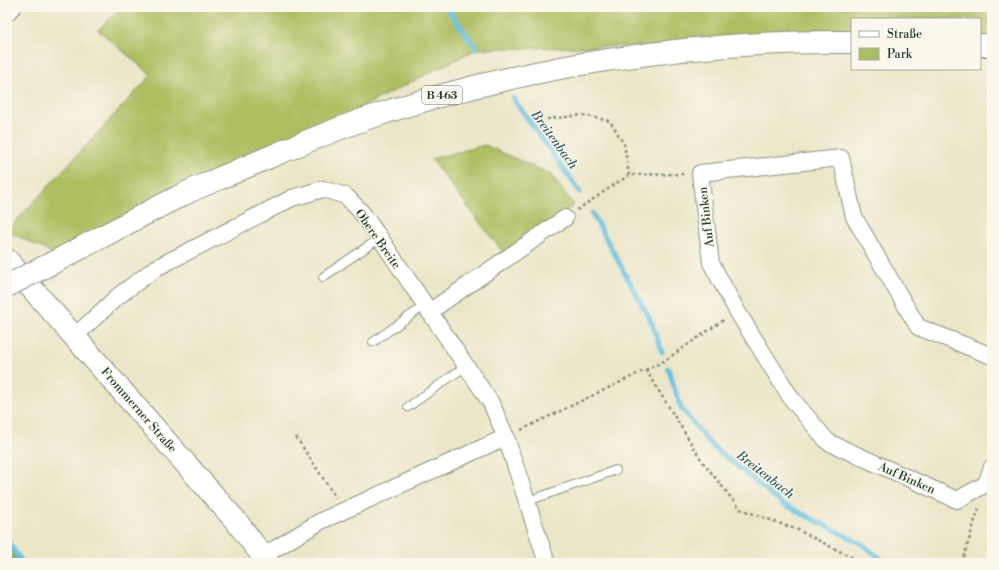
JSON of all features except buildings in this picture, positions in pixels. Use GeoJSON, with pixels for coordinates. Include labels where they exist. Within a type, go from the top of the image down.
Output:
{"type":"FeatureCollection","features":[{"type":"Feature","properties":{"kind":"main road","name":"B 463"},"geometry":{"type":"LineString","coordinates":[[7,286],[178,197],[301,143],[364,120],[435,97],[520,77],[620,58],[720,47],[851,42]]}},
{"type":"Feature","properties":{"kind":"main road"},"geometry":{"type":"LineString","coordinates":[[981,45],[992,45]]}},
{"type":"Feature","properties":{"kind":"main road","name":"Frommerner Straße"},"geometry":{"type":"LineString","coordinates":[[7,260],[236,521],[266,560]]}},
{"type":"Feature","properties":{"kind":"street"},"geometry":{"type":"LineString","coordinates":[[7,13],[13,7]]}},
{"type":"Feature","properties":{"kind":"street","name":"Auf Binken"},"geometry":{"type":"LineString","coordinates":[[986,484],[957,500],[828,442],[790,398],[711,263],[700,173],[841,158],[854,216],[918,327],[992,356]]}},
{"type":"Feature","properties":{"kind":"street","name":"Obere Breite"},"geometry":{"type":"LineString","coordinates":[[75,336],[117,298],[156,268],[292,198],[323,189],[346,196],[363,214],[380,238],[426,309],[491,403],[506,437],[547,563]]}},
{"type":"Feature","properties":{"kind":"street"},"geometry":{"type":"LineString","coordinates":[[426,309],[564,218]]}},
{"type":"Feature","properties":{"kind":"street"},"geometry":{"type":"LineString","coordinates":[[266,560],[322,521],[506,437]]}},
{"type":"Feature","properties":{"kind":"street"},"geometry":{"type":"LineString","coordinates":[[986,484],[992,467]]}},
{"type":"Feature","properties":{"kind":"lane"},"geometry":{"type":"LineString","coordinates":[[323,277],[380,238]]}},
{"type":"Feature","properties":{"kind":"lane"},"geometry":{"type":"LineString","coordinates":[[373,342],[426,309]]}},
{"type":"Feature","properties":{"kind":"lane"},"geometry":{"type":"LineString","coordinates":[[408,407],[466,366]]}},
{"type":"Feature","properties":{"kind":"lane"},"geometry":{"type":"LineString","coordinates":[[528,501],[616,470]]}},
{"type":"Feature","properties":{"kind":"path"},"geometry":{"type":"LineString","coordinates":[[547,119],[583,115],[610,121],[624,144],[628,175]]}},
{"type":"Feature","properties":{"kind":"path"},"geometry":{"type":"LineString","coordinates":[[564,218],[628,175],[700,173]]}},
{"type":"Feature","properties":{"kind":"path"},"geometry":{"type":"LineString","coordinates":[[506,437],[664,361],[738,311]]}},
{"type":"Feature","properties":{"kind":"path"},"geometry":{"type":"LineString","coordinates":[[646,370],[702,461],[740,509],[798,530],[863,563]]}},
{"type":"Feature","properties":{"kind":"path"},"geometry":{"type":"LineString","coordinates":[[296,437],[344,510]]}},
{"type":"Feature","properties":{"kind":"path"},"geometry":{"type":"LineString","coordinates":[[962,563],[986,484]]}},
{"type":"Feature","properties":{"kind":"path"},"geometry":{"type":"LineString","coordinates":[[980,563],[992,557]]}},
{"type":"Feature","properties":{"kind":"green space"},"geometry":{"type":"Polygon","coordinates":[[[122,7],[992,7],[992,45],[981,45],[981,18],[851,18],[851,42],[477,49],[62,258],[7,231],[151,75],[98,30],[122,7]]]}},
{"type":"Feature","properties":{"kind":"green space"},"geometry":{"type":"Polygon","coordinates":[[[485,145],[550,174],[574,205],[507,251],[502,251],[431,159],[485,145]]]}},
{"type":"Feature","properties":{"kind":"green space"},"geometry":{"type":"Polygon","coordinates":[[[7,546],[22,563],[7,563],[7,546]]]}},
{"type":"Feature","properties":{"kind":"waterway"},"geometry":{"type":"LineString","coordinates":[[446,7],[477,49]]}},
{"type":"Feature","properties":{"kind":"waterway","name":"Breitenbach"},"geometry":{"type":"LineString","coordinates":[[513,98],[580,192]]}},
{"type":"Feature","properties":{"kind":"waterway","name":"Breitenbach"},"geometry":{"type":"LineString","coordinates":[[592,213],[652,323],[662,352]]}},
{"type":"Feature","properties":{"kind":"waterway","name":"Breitenbach"},"geometry":{"type":"LineString","coordinates":[[668,368],[681,408],[709,443],[783,504],[862,544],[886,563]]}},
{"type":"Feature","properties":{"kind":"waterway"},"geometry":{"type":"LineString","coordinates":[[7,541],[23,563]]}}]}
